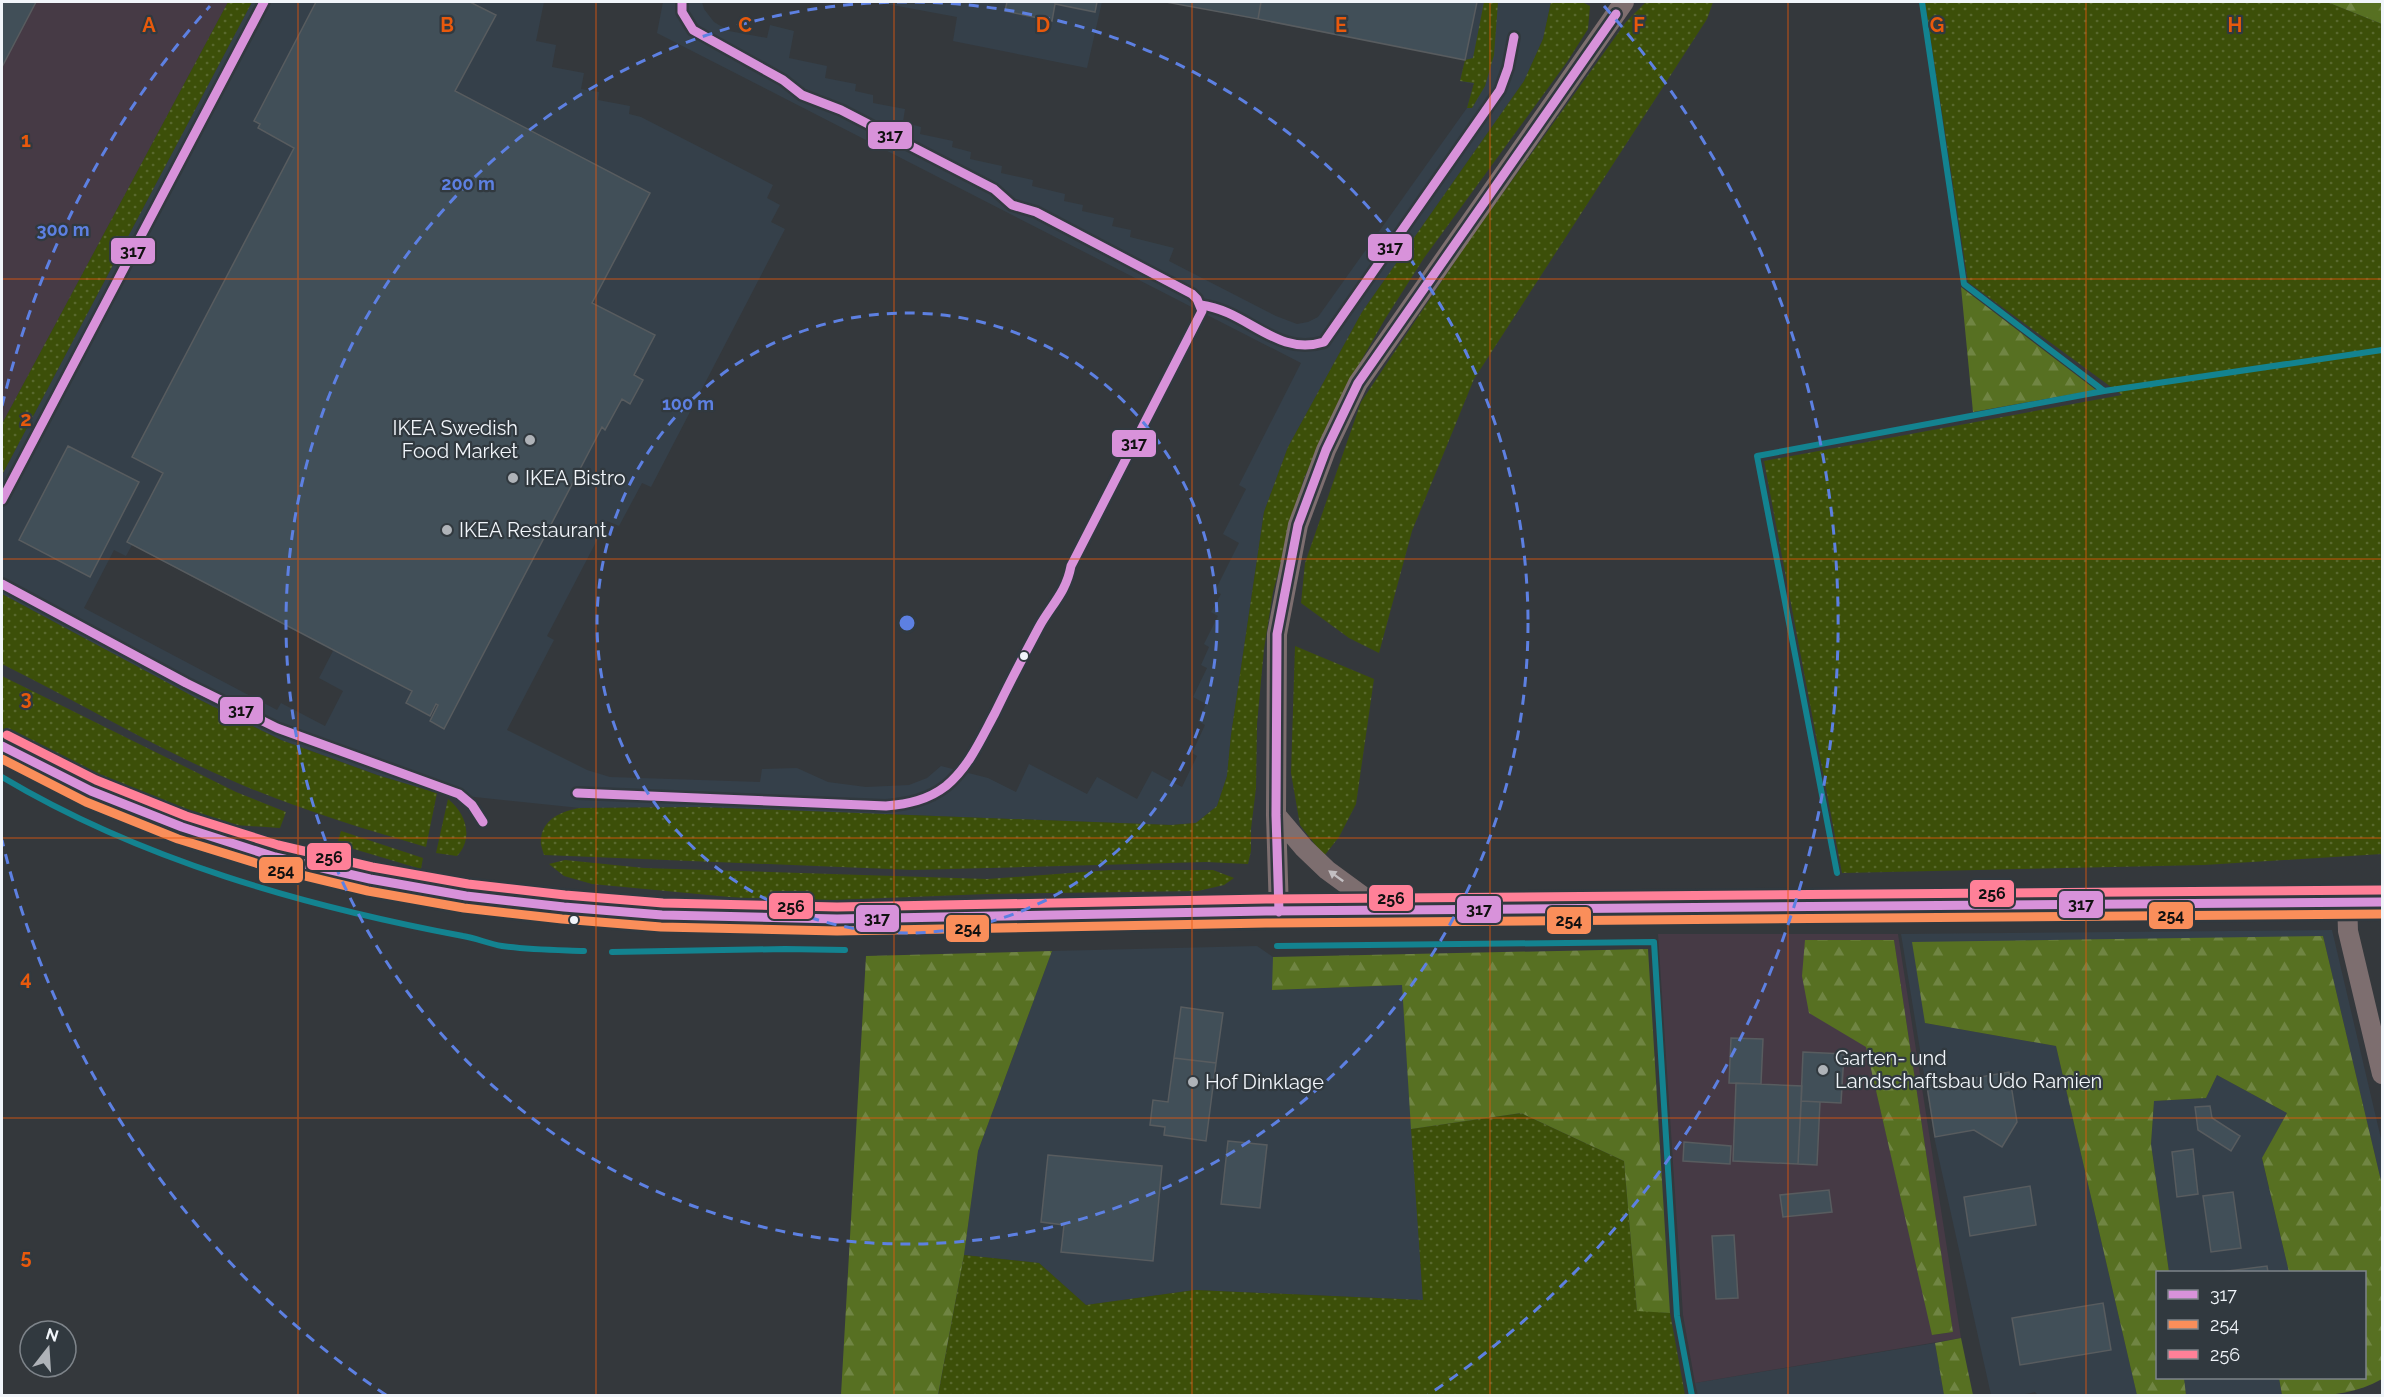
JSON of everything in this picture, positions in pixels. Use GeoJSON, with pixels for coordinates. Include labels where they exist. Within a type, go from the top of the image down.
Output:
{"type":"FeatureCollection","features":[{"type":"Feature","properties":{"kind":"main road"},"geometry":{"type":"LineString","coordinates":[[2,746],[38,766],[145,815],[277,858],[422,890],[580,910],[762,918],[2069,907],[2382,902]]}},
{"type":"Feature","properties":{"kind":"street"},"geometry":{"type":"LineString","coordinates":[[1279,912],[1276,815],[1277,634],[1298,525],[1326,450],[1358,383],[1624,2]]}},
{"type":"Feature","properties":{"kind":"street"},"geometry":{"type":"LineString","coordinates":[[1276,815],[1304,849],[1327,870],[1383,911]]}},
{"type":"Feature","properties":{"kind":"street"},"geometry":{"type":"LineString","coordinates":[[2347,901],[2348,931],[2382,1074]]}},
{"type":"Feature","properties":{"kind":"shaded area"},"geometry":{"type":"Polygon","coordinates":[[[2,2],[228,2],[2,424],[2,2]]]}},
{"type":"Feature","properties":{"kind":"shaded area"},"geometry":{"type":"Polygon","coordinates":[[[252,2],[544,2],[536,41],[556,45],[552,67],[584,73],[581,89],[599,92],[598,100],[630,106],[629,114],[641,117],[773,185],[767,198],[780,205],[771,222],[785,229],[651,487],[642,483],[619,526],[607,521],[547,636],[554,640],[507,730],[587,770],[610,777],[760,782],[762,769],[797,768],[828,782],[866,787],[909,785],[927,778],[941,766],[988,778],[1016,792],[1029,764],[1087,794],[1097,777],[1137,799],[1152,771],[1182,787],[1197,756],[1192,753],[1205,725],[1198,721],[1206,704],[1193,697],[1207,668],[1201,665],[1209,647],[1204,644],[1218,616],[1211,612],[1221,594],[1215,591],[1239,543],[1223,534],[1246,489],[1239,485],[1301,363],[657,33],[663,2],[702,2],[704,9],[714,22],[729,31],[767,38],[770,25],[794,31],[789,58],[827,66],[825,78],[856,84],[855,91],[873,95],[873,103],[905,109],[903,122],[921,127],[920,134],[953,141],[952,147],[971,152],[970,159],[1002,166],[1001,173],[1033,180],[1032,186],[1065,194],[1064,201],[1083,205],[1082,211],[1114,218],[1112,226],[1131,230],[1130,237],[1174,248],[1169,261],[1276,316],[1297,324],[1318,317],[1467,108],[1474,84],[1460,81],[1465,60],[1166,2],[1551,2],[1543,39],[1524,81],[1362,312],[1288,447],[1264,512],[1227,776],[1217,806],[1196,823],[1171,825],[700,807],[580,808],[437,793],[377,775],[281,740],[196,698],[2,594],[2,475],[252,2]],[[132,545],[126,556],[114,550],[84,608],[277,710],[281,703],[325,726],[343,691],[319,678],[333,651],[132,545]]]}},
{"type":"Feature","properties":{"kind":"shaded area"},"geometry":{"type":"Polygon","coordinates":[[[876,2],[1102,2],[1087,68],[953,41],[957,17],[876,2]]]}},
{"type":"Feature","properties":{"kind":"shaded area"},"geometry":{"type":"Polygon","coordinates":[[[2332,930],[2382,1143],[2382,1185],[2323,936],[1925,1023],[2056,1046],[2137,1395],[2039,1396],[2035,1392],[2021,1395],[1991,1395],[1935,1141],[1901,934],[2332,930]]]}},
{"type":"Feature","properties":{"kind":"shaded area"},"geometry":{"type":"Polygon","coordinates":[[[1658,934],[1898,934],[1961,1338],[1695,1383],[1683,1315],[1658,934]],[[1894,940],[1866,1047],[1933,1335],[1953,1332],[1894,940]]]}},
{"type":"Feature","properties":{"kind":"shaded area"},"geometry":{"type":"Polygon","coordinates":[[[1257,946],[1273,957],[1273,990],[1402,985],[1423,1300],[1195,1290],[1086,1305],[1039,1263],[964,1255],[978,1151],[1052,951],[1257,946]]]}},
{"type":"Feature","properties":{"kind":"shaded area"},"geometry":{"type":"Polygon","coordinates":[[[2217,1075],[2287,1113],[2262,1159],[2289,1271],[2169,1271],[2151,1144],[2154,1101],[2206,1098],[2217,1075]]]}},
{"type":"Feature","properties":{"kind":"shaded area"},"geometry":{"type":"Polygon","coordinates":[[[1935,1343],[1944,1395],[1698,1395],[1695,1383],[1935,1343]]]}},
{"type":"Feature","properties":{"kind":"shaded area"},"geometry":{"type":"Polygon","coordinates":[[[2184,1379],[2279,1379],[2282,1395],[2186,1395],[2184,1379]]]}},
{"type":"Feature","properties":{"kind":"green space"},"geometry":{"type":"Polygon","coordinates":[[[228,2],[252,2],[2,475],[2,424],[228,2]]]}},
{"type":"Feature","properties":{"kind":"green space"},"geometry":{"type":"Polygon","coordinates":[[[1484,2],[1498,2],[1494,55],[1485,86],[1472,108],[1467,108],[1474,83],[1460,81],[1465,60],[1473,58],[1484,2]]]}},
{"type":"Feature","properties":{"kind":"green space"},"geometry":{"type":"Polygon","coordinates":[[[1551,2],[1582,2],[1590,6],[1588,29],[1567,62],[1424,258],[1385,319],[1350,380],[1304,478],[1273,592],[1264,649],[1257,724],[1256,788],[1248,864],[1206,862],[913,870],[544,855],[541,845],[542,833],[549,821],[566,811],[580,808],[700,807],[1171,825],[1196,823],[1217,806],[1227,776],[1264,512],[1288,447],[1362,312],[1524,81],[1543,39],[1551,2]]]}},
{"type":"Feature","properties":{"kind":"green space"},"geometry":{"type":"Polygon","coordinates":[[[1646,2],[1713,2],[1707,19],[1474,379],[1412,531],[1379,653],[1349,638],[1301,603],[1305,563],[1361,402],[1470,239],[1626,22],[1646,2]]]}},
{"type":"Feature","properties":{"kind":"green space"},"geometry":{"type":"Polygon","coordinates":[[[1925,2],[2327,2],[2382,24],[2382,854],[2204,865],[1842,873],[1764,461],[2122,395],[1968,282],[1925,2]]]}},
{"type":"Feature","properties":{"kind":"green space"},"geometry":{"type":"Polygon","coordinates":[[[2327,2],[2382,2],[2382,24],[2327,2]]]}},
{"type":"Feature","properties":{"kind":"green space"},"geometry":{"type":"Polygon","coordinates":[[[1961,287],[2096,390],[1973,412],[1961,287]]]}},
{"type":"Feature","properties":{"kind":"green space"},"geometry":{"type":"Polygon","coordinates":[[[2,594],[196,698],[281,740],[377,775],[437,793],[426,847],[328,817],[233,781],[174,754],[2,664],[2,594]]]}},
{"type":"Feature","properties":{"kind":"green space"},"geometry":{"type":"Polygon","coordinates":[[[1295,646],[1374,679],[1356,804],[1339,837],[1324,856],[1300,825],[1291,773],[1295,646]]]}},
{"type":"Feature","properties":{"kind":"green space"},"geometry":{"type":"Polygon","coordinates":[[[2,676],[236,792],[286,812],[280,828],[235,825],[208,819],[149,798],[89,775],[2,729],[2,676]]]}},
{"type":"Feature","properties":{"kind":"green space"},"geometry":{"type":"Polygon","coordinates":[[[448,799],[459,811],[466,826],[465,841],[457,856],[436,853],[448,799]]]}},
{"type":"Feature","properties":{"kind":"green space"},"geometry":{"type":"Polygon","coordinates":[[[341,831],[423,858],[421,869],[337,844],[341,831]]]}},
{"type":"Feature","properties":{"kind":"green space"},"geometry":{"type":"Polygon","coordinates":[[[565,860],[644,868],[987,879],[1111,870],[1213,870],[1234,878],[1224,885],[1198,891],[987,894],[783,902],[592,884],[564,876],[549,864],[565,860]]]}},
{"type":"Feature","properties":{"kind":"green space"},"geometry":{"type":"Polygon","coordinates":[[[2323,936],[2382,1185],[2382,1379],[2358,1389],[2334,1394],[2282,1395],[2279,1379],[2366,1379],[2366,1271],[2289,1271],[2262,1158],[2287,1113],[2217,1075],[2206,1098],[2154,1101],[2151,1144],[2169,1271],[2156,1271],[2156,1379],[2184,1379],[2186,1395],[2137,1395],[2056,1046],[1925,1023],[1912,942],[2323,936]]]}},
{"type":"Feature","properties":{"kind":"green space"},"geometry":{"type":"Polygon","coordinates":[[[1805,940],[1894,940],[1953,1332],[1932,1335],[1866,1047],[1809,1013],[1802,976],[1805,940]]]}},
{"type":"Feature","properties":{"kind":"green space"},"geometry":{"type":"Polygon","coordinates":[[[1648,949],[1670,1313],[1637,1311],[1624,1161],[1521,1113],[1411,1129],[1402,985],[1272,990],[1273,957],[1648,949]]]}},
{"type":"Feature","properties":{"kind":"green space"},"geometry":{"type":"Polygon","coordinates":[[[1052,951],[978,1151],[964,1255],[938,1395],[841,1395],[866,956],[1052,951]]]}},
{"type":"Feature","properties":{"kind":"green space"},"geometry":{"type":"Polygon","coordinates":[[[1521,1113],[1624,1161],[1637,1310],[1670,1313],[1685,1395],[938,1396],[964,1255],[1039,1263],[1086,1305],[1195,1290],[1423,1300],[1411,1129],[1521,1113]]]}},
{"type":"Feature","properties":{"kind":"green space"},"geometry":{"type":"Polygon","coordinates":[[[1961,1338],[1973,1395],[1944,1395],[1935,1343],[1961,1338]]]}},
{"type":"Feature","properties":{"kind":"building"},"geometry":{"type":"Polygon","coordinates":[[[2,2],[36,2],[2,67],[2,2]]]}},
{"type":"Feature","properties":{"kind":"building"},"geometry":{"type":"Polygon","coordinates":[[[316,2],[470,2],[496,15],[455,91],[650,193],[592,303],[655,335],[634,375],[643,380],[630,404],[622,399],[605,430],[602,427],[444,729],[430,721],[438,705],[436,704],[430,716],[406,703],[412,691],[127,542],[163,473],[132,457],[294,148],[258,128],[260,124],[254,121],[316,2]]]}},
{"type":"Feature","properties":{"kind":"building"},"geometry":{"type":"Polygon","coordinates":[[[1007,2],[1097,2],[1095,12],[1055,4],[1052,21],[1005,11],[1007,2]]]}},
{"type":"Feature","properties":{"kind":"building"},"geometry":{"type":"Polygon","coordinates":[[[1166,2],[1261,2],[1258,19],[1166,2]]]}},
{"type":"Feature","properties":{"kind":"building"},"geometry":{"type":"Polygon","coordinates":[[[1261,2],[1477,2],[1465,60],[1258,19],[1261,2]]]}},
{"type":"Feature","properties":{"kind":"building"},"geometry":{"type":"Polygon","coordinates":[[[68,446],[139,482],[90,577],[19,540],[68,446]]]}},
{"type":"Feature","properties":{"kind":"building"},"geometry":{"type":"Polygon","coordinates":[[[1181,1007],[1223,1013],[1216,1063],[1174,1058],[1181,1007]]]}},
{"type":"Feature","properties":{"kind":"building"},"geometry":{"type":"Polygon","coordinates":[[[1731,1038],[1763,1039],[1761,1084],[1729,1083],[1731,1038]]]}},
{"type":"Feature","properties":{"kind":"building","name":"Garten- und Landschaftsbau Udo Ramien"},"geometry":{"type":"Polygon","coordinates":[[[1803,1052],[1844,1054],[1841,1103],[1801,1101],[1803,1052]]]}},
{"type":"Feature","properties":{"kind":"building","name":"Hof Dinklage"},"geometry":{"type":"Polygon","coordinates":[[[1174,1058],[1216,1063],[1206,1141],[1164,1135],[1165,1127],[1150,1125],[1153,1100],[1168,1102],[1174,1058]]]}},
{"type":"Feature","properties":{"kind":"building"},"geometry":{"type":"Polygon","coordinates":[[[2009,1072],[2017,1122],[2002,1147],[1974,1130],[1935,1137],[1927,1086],[2009,1072]]]}},
{"type":"Feature","properties":{"kind":"building"},"geometry":{"type":"Polygon","coordinates":[[[1736,1083],[1802,1086],[1798,1164],[1733,1161],[1736,1083]]]}},
{"type":"Feature","properties":{"kind":"building"},"geometry":{"type":"Polygon","coordinates":[[[1801,1101],[1820,1102],[1817,1165],[1798,1164],[1801,1101]]]}},
{"type":"Feature","properties":{"kind":"building"},"geometry":{"type":"Polygon","coordinates":[[[2210,1106],[2212,1118],[2240,1136],[2231,1151],[2198,1130],[2195,1107],[2210,1106]]]}},
{"type":"Feature","properties":{"kind":"building"},"geometry":{"type":"Polygon","coordinates":[[[1228,1141],[1267,1145],[1260,1208],[1221,1204],[1228,1141]]]}},
{"type":"Feature","properties":{"kind":"building"},"geometry":{"type":"Polygon","coordinates":[[[1684,1142],[1731,1146],[1730,1164],[1683,1161],[1684,1142]]]}},
{"type":"Feature","properties":{"kind":"building"},"geometry":{"type":"Polygon","coordinates":[[[2193,1149],[2198,1194],[2177,1197],[2172,1152],[2193,1149]]]}},
{"type":"Feature","properties":{"kind":"building"},"geometry":{"type":"Polygon","coordinates":[[[1048,1155],[1162,1166],[1153,1261],[1061,1252],[1064,1225],[1041,1222],[1048,1155]]]}},
{"type":"Feature","properties":{"kind":"building"},"geometry":{"type":"Polygon","coordinates":[[[2030,1186],[2036,1225],[1970,1236],[1964,1197],[2030,1186]]]}},
{"type":"Feature","properties":{"kind":"building"},"geometry":{"type":"Polygon","coordinates":[[[1829,1190],[1832,1212],[1783,1217],[1780,1195],[1829,1190]]]}},
{"type":"Feature","properties":{"kind":"building"},"geometry":{"type":"Polygon","coordinates":[[[2233,1192],[2241,1248],[2211,1252],[2203,1196],[2233,1192]]]}},
{"type":"Feature","properties":{"kind":"building"},"geometry":{"type":"Polygon","coordinates":[[[1734,1235],[1738,1298],[1716,1299],[1712,1236],[1734,1235]]]}},
{"type":"Feature","properties":{"kind":"building"},"geometry":{"type":"Polygon","coordinates":[[[2267,1266],[2268,1271],[2228,1271],[2267,1266]]]}},
{"type":"Feature","properties":{"kind":"building"},"geometry":{"type":"Polygon","coordinates":[[[2103,1303],[2111,1350],[2020,1365],[2012,1318],[2103,1303]]]}},
{"type":"Feature","properties":{"kind":"waterway"},"geometry":{"type":"LineString","coordinates":[[1922,2],[1964,284],[2104,391],[2382,350]]}},
{"type":"Feature","properties":{"kind":"waterway"},"geometry":{"type":"LineString","coordinates":[[1837,873],[1757,456],[2104,391]]}},
{"type":"Feature","properties":{"kind":"waterway"},"geometry":{"type":"LineString","coordinates":[[2,777],[110,833],[167,856],[284,894],[343,910],[502,946],[584,951]]}},
{"type":"Feature","properties":{"kind":"waterway"},"geometry":{"type":"LineString","coordinates":[[1277,946],[1654,942],[1677,1316],[1692,1396]]}},
{"type":"Feature","properties":{"kind":"waterway"},"geometry":{"type":"LineString","coordinates":[[612,952],[845,950]]}},
{"type":"Feature","properties":{"kind":"transit line","name":"317"},"geometry":{"type":"LineString","coordinates":[[2,500],[264,2]]}},
{"type":"Feature","properties":{"kind":"transit line","name":"317"},"geometry":{"type":"LineString","coordinates":[[577,793],[886,806],[918,801],[946,786],[974,752],[1039,627],[1066,584],[1071,566],[1202,311],[1192,294],[1036,212],[1012,205],[994,189],[841,110],[802,95],[783,80],[693,30],[682,12],[682,2]]}},
{"type":"Feature","properties":{"kind":"transit line","name":"317"},"geometry":{"type":"LineString","coordinates":[[1279,912],[1276,815],[1277,634],[1298,525],[1326,450],[1358,383],[1616,14]]}},
{"type":"Feature","properties":{"kind":"transit line","name":"317"},"geometry":{"type":"LineString","coordinates":[[1201,305],[1233,315],[1276,338],[1291,343],[1307,345],[1324,342],[1500,90],[1508,68],[1514,37]]}},
{"type":"Feature","properties":{"kind":"transit line","name":"317"},"geometry":{"type":"LineString","coordinates":[[2,584],[186,683],[277,728],[459,794],[472,805],[483,822]]}},
{"type":"Feature","properties":{"kind":"transit line","name":"256"},"geometry":{"type":"LineString","coordinates":[[7,735],[96,780],[186,816],[278,845],[372,867],[468,884],[663,903],[837,907],[1266,899],[2382,890]]}},
{"type":"Feature","properties":{"kind":"transit line","name":"317"},"geometry":{"type":"LineString","coordinates":[[2,746],[91,791],[182,827],[275,857],[370,879],[466,896],[662,915],[837,919],[1266,911],[2382,902]]}},
{"type":"Feature","properties":{"kind":"transit line","name":"254"},"geometry":{"type":"LineString","coordinates":[[2,759],[86,802],[178,839],[272,868],[368,891],[464,908],[661,927],[837,931],[1266,923],[2382,914]]}},
{"type":"Feature","properties":{"kind":"place","name":"IKEA Swedish Food Market"},"geometry":{"type":"Point","coordinates":[530,440]}},
{"type":"Feature","properties":{"kind":"place","name":"IKEA Bistro"},"geometry":{"type":"Point","coordinates":[513,478]}},
{"type":"Feature","properties":{"kind":"place","name":"IKEA Restaurant"},"geometry":{"type":"Point","coordinates":[447,530]}},
{"type":"Feature","properties":{"kind":"place","name":"Garten- und Landschaftsbau Udo Ramien"},"geometry":{"type":"Point","coordinates":[1823,1070]}},
{"type":"Feature","properties":{"kind":"place","name":"Hof Dinklage"},"geometry":{"type":"Point","coordinates":[1193,1082]}}]}
